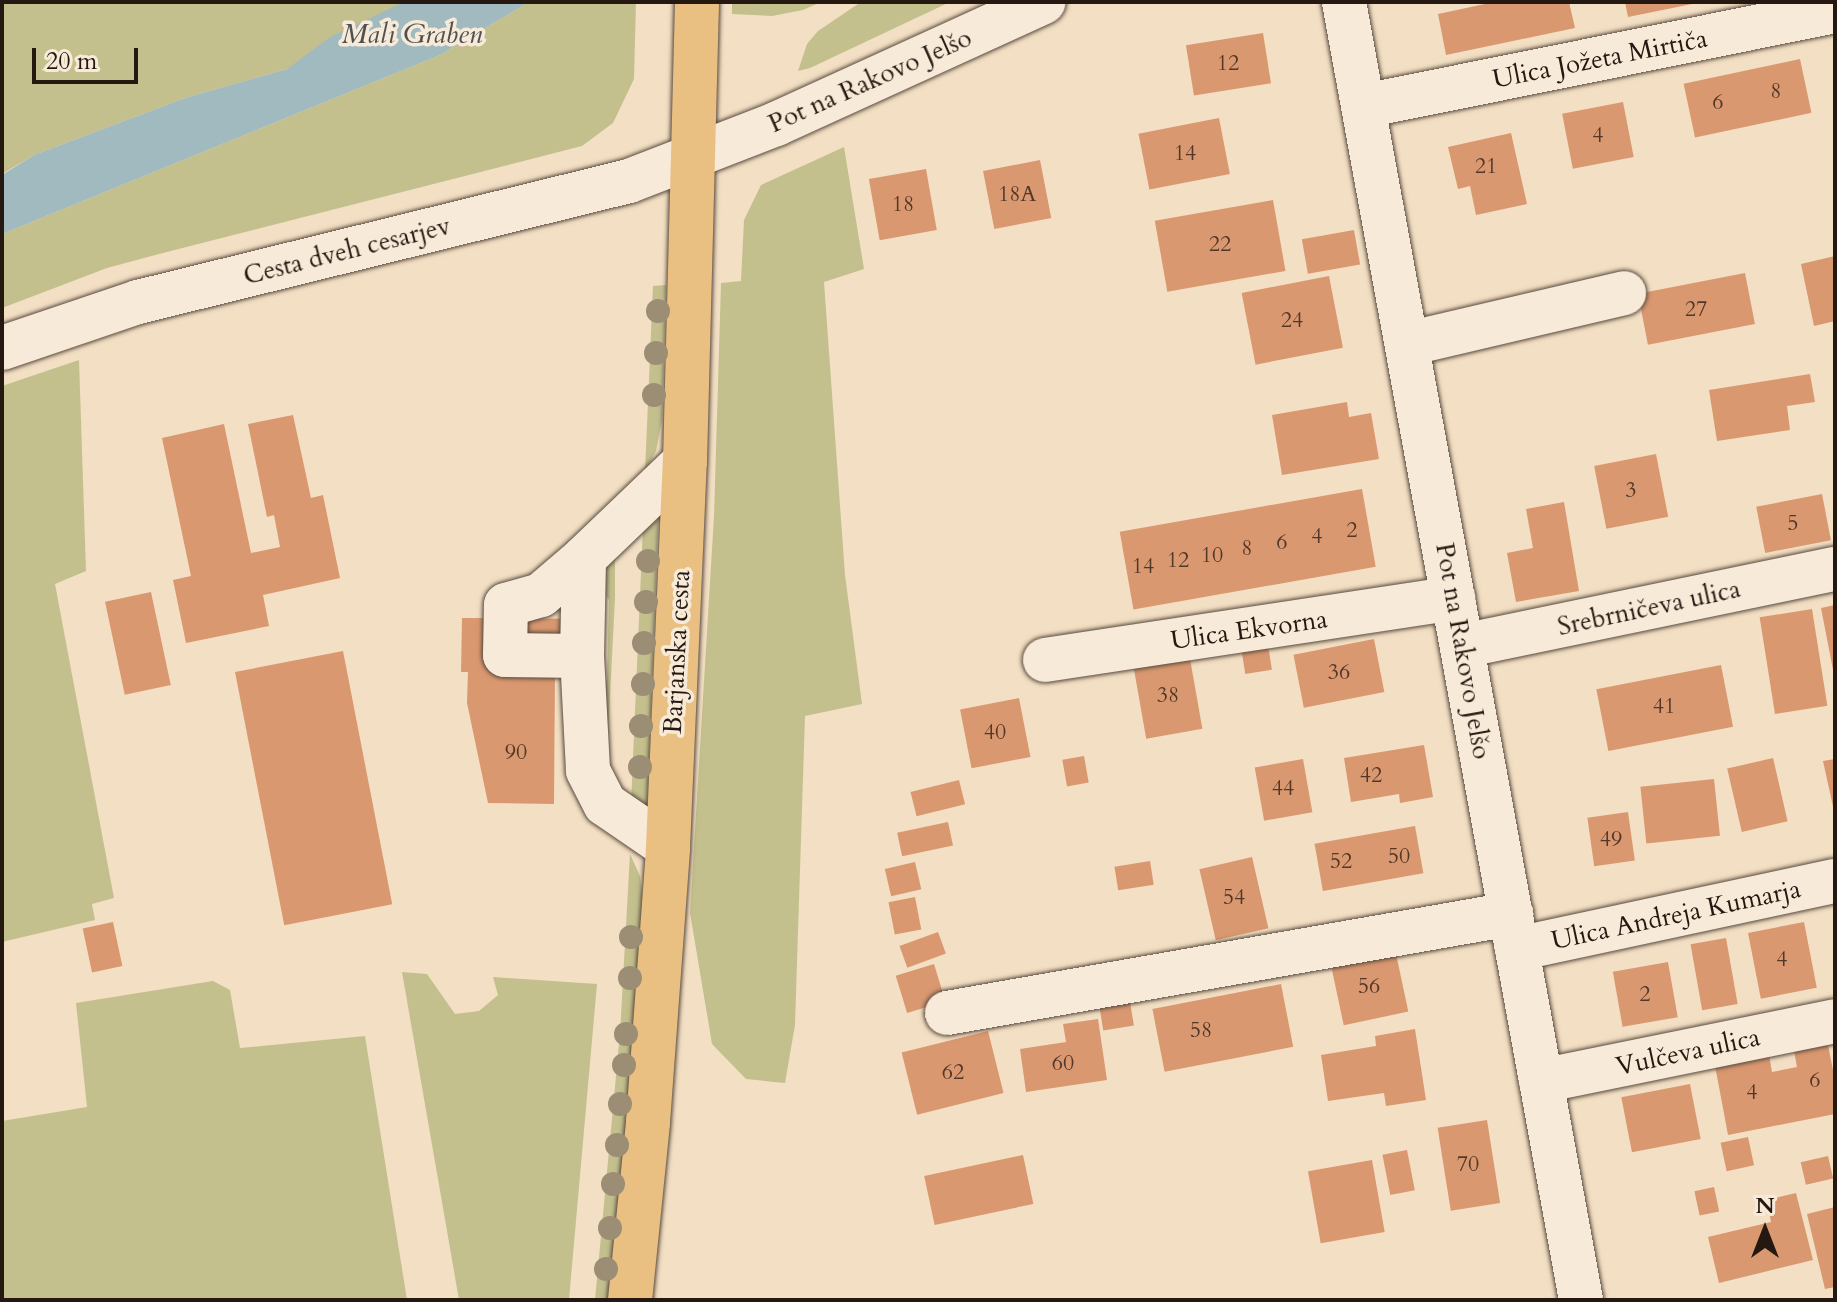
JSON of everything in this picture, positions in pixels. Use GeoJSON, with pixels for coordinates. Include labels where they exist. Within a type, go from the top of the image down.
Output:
{"type":"FeatureCollection","features":[{"type":"Feature","properties":{"kind":"main road","name":"Barjanska cesta"},"geometry":{"type":"LineString","coordinates":[[630,1300],[648,1122],[668,847],[685,461],[697,6]]}},
{"type":"Feature","properties":{"kind":"street","name":"Pot na Rakovo Jelšo"},"geometry":{"type":"LineString","coordinates":[[694,158],[1044,2]]}},
{"type":"Feature","properties":{"kind":"street","name":"Pot na Rakovo Jelšo"},"geometry":{"type":"LineString","coordinates":[[1344,2],[1581,1300]]}},
{"type":"Feature","properties":{"kind":"street","name":"Ulica Jožeta Mirtiča"},"geometry":{"type":"LineString","coordinates":[[1364,106],[1835,11]]}},
{"type":"Feature","properties":{"kind":"street","name":"Cesta dveh cesarjev"},"geometry":{"type":"LineString","coordinates":[[2,348],[138,302],[629,181],[694,158]]}},
{"type":"Feature","properties":{"kind":"street"},"geometry":{"type":"LineString","coordinates":[[1407,344],[1624,293]]}},
{"type":"Feature","properties":{"kind":"street"},"geometry":{"type":"LineString","coordinates":[[582,656],[505,655],[506,605],[541,595],[685,461]]}},
{"type":"Feature","properties":{"kind":"street"},"geometry":{"type":"LineString","coordinates":[[584,558],[582,656],[586,761],[591,781],[612,810],[668,847]]}},
{"type":"Feature","properties":{"kind":"street","name":"Srebrničeva ulica"},"geometry":{"type":"LineString","coordinates":[[1462,646],[1835,569]]}},
{"type":"Feature","properties":{"kind":"street","name":"Ulica Ekvorna"},"geometry":{"type":"LineString","coordinates":[[1045,660],[1453,598]]}},
{"type":"Feature","properties":{"kind":"street","name":"Ulica Andreja Kumarja"},"geometry":{"type":"LineString","coordinates":[[947,1013],[1835,881]]}},
{"type":"Feature","properties":{"kind":"street","name":"Vulčeva ulica"},"geometry":{"type":"LineString","coordinates":[[1541,1081],[1835,1021]]}},
{"type":"Feature","properties":{"kind":"shaded area"},"geometry":{"type":"Polygon","coordinates":[[[2,2],[404,2],[287,69],[185,98],[34,155],[2,174],[2,2]]]}},
{"type":"Feature","properties":{"kind":"shaded area"},"geometry":{"type":"Polygon","coordinates":[[[529,2],[636,2],[634,79],[613,123],[582,146],[107,268],[2,308],[2,234],[440,55],[529,2]]]}},
{"type":"Feature","properties":{"kind":"shaded area"},"geometry":{"type":"Polygon","coordinates":[[[732,2],[821,2],[803,10],[772,16],[732,14],[732,2]]]}},
{"type":"Feature","properties":{"kind":"shaded area"},"geometry":{"type":"Polygon","coordinates":[[[861,2],[950,2],[798,71],[807,44],[818,31],[861,2]]]}},
{"type":"Feature","properties":{"kind":"shaded area"},"geometry":{"type":"Polygon","coordinates":[[[844,147],[864,269],[824,282],[845,575],[862,704],[805,716],[795,1025],[785,1083],[746,1079],[712,1044],[690,913],[714,516],[721,283],[741,281],[744,220],[761,185],[844,147]]]}},
{"type":"Feature","properties":{"kind":"shaded area"},"geometry":{"type":"Polygon","coordinates":[[[666,285],[662,420],[656,451],[645,472],[653,286],[666,285]]]}},
{"type":"Feature","properties":{"kind":"shaded area"},"geometry":{"type":"Polygon","coordinates":[[[79,360],[86,571],[55,584],[114,898],[92,904],[95,920],[2,942],[2,386],[79,360]]]}},
{"type":"Feature","properties":{"kind":"shaded area"},"geometry":{"type":"Polygon","coordinates":[[[655,518],[658,522],[647,809],[631,804],[643,526],[655,518]]]}},
{"type":"Feature","properties":{"kind":"shaded area"},"geometry":{"type":"Polygon","coordinates":[[[615,554],[606,775],[600,699],[607,680],[609,600],[601,589],[604,568],[615,554]]]}},
{"type":"Feature","properties":{"kind":"shaded area"},"geometry":{"type":"Polygon","coordinates":[[[630,854],[640,876],[643,901],[635,1033],[611,1300],[595,1300],[620,1033],[630,854]]]}},
{"type":"Feature","properties":{"kind":"shaded area"},"geometry":{"type":"Polygon","coordinates":[[[402,972],[427,974],[455,1014],[479,1011],[498,995],[493,977],[597,984],[569,1300],[459,1300],[402,972]]]}},
{"type":"Feature","properties":{"kind":"shaded area"},"geometry":{"type":"Polygon","coordinates":[[[213,981],[230,990],[240,1048],[365,1036],[407,1300],[2,1300],[2,1121],[87,1107],[76,1003],[213,981]]]}},
{"type":"Feature","properties":{"kind":"water","name":"Mali Graben"},"geometry":{"type":"Polygon","coordinates":[[[404,2],[529,2],[440,55],[2,234],[2,175],[34,155],[185,98],[287,69],[330,37],[404,2]]]}},
{"type":"Feature","properties":{"kind":"building"},"geometry":{"type":"Polygon","coordinates":[[[1494,2],[1569,2],[1575,28],[1446,55],[1438,14],[1494,2]]]}},
{"type":"Feature","properties":{"kind":"building"},"geometry":{"type":"Polygon","coordinates":[[[1625,2],[1697,2],[1697,3],[1628,17],[1625,2]]]}},
{"type":"Feature","properties":{"kind":"building"},"geometry":{"type":"Polygon","coordinates":[[[1263,33],[1271,83],[1194,96],[1186,45],[1263,33]]]}},
{"type":"Feature","properties":{"kind":"building"},"geometry":{"type":"Polygon","coordinates":[[[1800,59],[1811,113],[1695,138],[1684,84],[1800,59]]]}},
{"type":"Feature","properties":{"kind":"building"},"geometry":{"type":"Polygon","coordinates":[[[1623,102],[1634,157],[1573,169],[1562,114],[1623,102]]]}},
{"type":"Feature","properties":{"kind":"building"},"geometry":{"type":"Polygon","coordinates":[[[1219,118],[1230,174],[1149,190],[1139,134],[1219,118]]]}},
{"type":"Feature","properties":{"kind":"building"},"geometry":{"type":"Polygon","coordinates":[[[1511,133],[1527,204],[1476,215],[1470,186],[1458,189],[1448,147],[1511,133]]]}},
{"type":"Feature","properties":{"kind":"building"},"geometry":{"type":"Polygon","coordinates":[[[1040,160],[1051,218],[994,229],[983,171],[1040,160]]]}},
{"type":"Feature","properties":{"kind":"building"},"geometry":{"type":"Polygon","coordinates":[[[926,169],[937,230],[880,240],[869,179],[926,169]]]}},
{"type":"Feature","properties":{"kind":"building"},"geometry":{"type":"Polygon","coordinates":[[[1273,200],[1286,271],[1167,292],[1155,221],[1273,200]]]}},
{"type":"Feature","properties":{"kind":"building"},"geometry":{"type":"Polygon","coordinates":[[[1354,230],[1360,264],[1308,274],[1302,239],[1354,230]]]}},
{"type":"Feature","properties":{"kind":"building"},"geometry":{"type":"Polygon","coordinates":[[[1835,256],[1835,321],[1814,326],[1801,264],[1835,256]]]}},
{"type":"Feature","properties":{"kind":"building"},"geometry":{"type":"Polygon","coordinates":[[[1745,273],[1755,324],[1648,345],[1638,294],[1745,273]]]}},
{"type":"Feature","properties":{"kind":"building"},"geometry":{"type":"Polygon","coordinates":[[[1329,276],[1343,348],[1256,365],[1242,293],[1329,276]]]}},
{"type":"Feature","properties":{"kind":"building"},"geometry":{"type":"Polygon","coordinates":[[[1810,374],[1815,402],[1787,406],[1790,430],[1717,441],[1709,390],[1810,374]]]}},
{"type":"Feature","properties":{"kind":"building"},"geometry":{"type":"Polygon","coordinates":[[[1347,402],[1349,417],[1371,413],[1379,459],[1282,475],[1272,415],[1347,402]]]}},
{"type":"Feature","properties":{"kind":"building"},"geometry":{"type":"Polygon","coordinates":[[[293,415],[311,498],[323,495],[340,578],[263,595],[269,626],[186,643],[173,580],[191,576],[162,438],[224,424],[251,553],[280,547],[274,515],[267,517],[248,424],[293,415]]]}},
{"type":"Feature","properties":{"kind":"building"},"geometry":{"type":"Polygon","coordinates":[[[1656,454],[1668,517],[1606,529],[1594,466],[1656,454]]]}},
{"type":"Feature","properties":{"kind":"building"},"geometry":{"type":"Polygon","coordinates":[[[1362,489],[1376,567],[1133,610],[1120,532],[1362,489]]]}},
{"type":"Feature","properties":{"kind":"building"},"geometry":{"type":"Polygon","coordinates":[[[1822,494],[1831,540],[1765,553],[1756,507],[1822,494]]]}},
{"type":"Feature","properties":{"kind":"building"},"geometry":{"type":"Polygon","coordinates":[[[1564,502],[1579,591],[1516,602],[1507,553],[1533,548],[1526,509],[1564,502]]]}},
{"type":"Feature","properties":{"kind":"building"},"geometry":{"type":"Polygon","coordinates":[[[151,592],[171,685],[125,695],[105,602],[151,592]]]}},
{"type":"Feature","properties":{"kind":"building"},"geometry":{"type":"Polygon","coordinates":[[[1835,605],[1835,675],[1834,675],[1821,608],[1835,605]]]}},
{"type":"Feature","properties":{"kind":"building"},"geometry":{"type":"Polygon","coordinates":[[[1812,609],[1827,706],[1775,714],[1760,617],[1812,609]]]}},
{"type":"Feature","properties":{"kind":"building"},"geometry":{"type":"Polygon","coordinates":[[[462,618],[594,619],[555,673],[554,804],[488,803],[467,703],[468,672],[461,672],[462,618]]]}},
{"type":"Feature","properties":{"kind":"building"},"geometry":{"type":"Polygon","coordinates":[[[1374,639],[1384,692],[1304,708],[1294,655],[1374,639]]]}},
{"type":"Feature","properties":{"kind":"building"},"geometry":{"type":"Polygon","coordinates":[[[1268,645],[1272,670],[1245,674],[1241,649],[1268,645]]]}},
{"type":"Feature","properties":{"kind":"building"},"geometry":{"type":"Polygon","coordinates":[[[343,651],[392,904],[284,925],[235,672],[343,651]]]}},
{"type":"Feature","properties":{"kind":"building"},"geometry":{"type":"Polygon","coordinates":[[[1189,653],[1202,729],[1146,739],[1133,663],[1189,653]]]}},
{"type":"Feature","properties":{"kind":"building"},"geometry":{"type":"Polygon","coordinates":[[[1721,665],[1733,727],[1608,751],[1596,689],[1721,665]]]}},
{"type":"Feature","properties":{"kind":"building"},"geometry":{"type":"Polygon","coordinates":[[[1019,698],[1030,757],[972,768],[960,709],[1019,698]]]}},
{"type":"Feature","properties":{"kind":"building"},"geometry":{"type":"Polygon","coordinates":[[[1424,745],[1433,797],[1400,803],[1399,794],[1351,802],[1344,758],[1424,745]]]}},
{"type":"Feature","properties":{"kind":"building"},"geometry":{"type":"Polygon","coordinates":[[[1084,756],[1089,783],[1067,786],[1062,760],[1084,756]]]}},
{"type":"Feature","properties":{"kind":"building"},"geometry":{"type":"Polygon","coordinates":[[[1773,758],[1788,821],[1742,832],[1727,769],[1773,758]]]}},
{"type":"Feature","properties":{"kind":"building"},"geometry":{"type":"Polygon","coordinates":[[[1303,759],[1312,812],[1264,821],[1255,768],[1303,759]]]}},
{"type":"Feature","properties":{"kind":"building"},"geometry":{"type":"Polygon","coordinates":[[[1835,759],[1835,810],[1834,811],[1823,761],[1835,759]]]}},
{"type":"Feature","properties":{"kind":"building"},"geometry":{"type":"Polygon","coordinates":[[[1714,779],[1720,836],[1646,843],[1640,787],[1714,779]]]}},
{"type":"Feature","properties":{"kind":"building"},"geometry":{"type":"Polygon","coordinates":[[[959,780],[965,804],[917,816],[910,792],[959,780]]]}},
{"type":"Feature","properties":{"kind":"building"},"geometry":{"type":"Polygon","coordinates":[[[1628,812],[1635,861],[1594,866],[1587,818],[1628,812]]]}},
{"type":"Feature","properties":{"kind":"building"},"geometry":{"type":"Polygon","coordinates":[[[948,822],[953,845],[902,856],[897,833],[948,822]]]}},
{"type":"Feature","properties":{"kind":"building"},"geometry":{"type":"Polygon","coordinates":[[[1415,826],[1423,873],[1323,891],[1315,844],[1415,826]]]}},
{"type":"Feature","properties":{"kind":"building"},"geometry":{"type":"Polygon","coordinates":[[[1252,857],[1268,928],[1216,940],[1199,869],[1252,857]]]}},
{"type":"Feature","properties":{"kind":"building"},"geometry":{"type":"Polygon","coordinates":[[[1150,861],[1154,885],[1118,890],[1114,867],[1150,861]]]}},
{"type":"Feature","properties":{"kind":"building"},"geometry":{"type":"Polygon","coordinates":[[[915,862],[921,889],[891,896],[885,869],[915,862]]]}},
{"type":"Feature","properties":{"kind":"building"},"geometry":{"type":"Polygon","coordinates":[[[915,897],[921,929],[895,935],[888,902],[915,897]]]}},
{"type":"Feature","properties":{"kind":"building"},"geometry":{"type":"Polygon","coordinates":[[[113,922],[122,966],[92,972],[83,928],[113,922]]]}},
{"type":"Feature","properties":{"kind":"building"},"geometry":{"type":"Polygon","coordinates":[[[1804,922],[1817,988],[1761,999],[1748,933],[1804,922]]]}},
{"type":"Feature","properties":{"kind":"building"},"geometry":{"type":"Polygon","coordinates":[[[938,932],[946,954],[907,968],[899,946],[938,932]]]}},
{"type":"Feature","properties":{"kind":"building"},"geometry":{"type":"Polygon","coordinates":[[[1726,938],[1738,1004],[1702,1010],[1691,944],[1726,938]]]}},
{"type":"Feature","properties":{"kind":"building"},"geometry":{"type":"Polygon","coordinates":[[[1395,949],[1408,1012],[1344,1025],[1330,963],[1395,949]]]}},
{"type":"Feature","properties":{"kind":"building"},"geometry":{"type":"Polygon","coordinates":[[[1668,962],[1678,1017],[1623,1027],[1613,972],[1668,962]]]}},
{"type":"Feature","properties":{"kind":"building"},"geometry":{"type":"Polygon","coordinates":[[[934,964],[945,1001],[907,1013],[896,976],[934,964]]]}},
{"type":"Feature","properties":{"kind":"building"},"geometry":{"type":"Polygon","coordinates":[[[1281,984],[1293,1047],[1165,1072],[1152,1009],[1281,984]]]}},
{"type":"Feature","properties":{"kind":"building"},"geometry":{"type":"Polygon","coordinates":[[[1129,995],[1134,1026],[1103,1030],[1098,1000],[1129,995]]]}},
{"type":"Feature","properties":{"kind":"building"},"geometry":{"type":"Polygon","coordinates":[[[1098,1019],[1107,1080],[1026,1092],[1020,1049],[1066,1042],[1063,1024],[1098,1019]]]}},
{"type":"Feature","properties":{"kind":"building"},"geometry":{"type":"Polygon","coordinates":[[[1415,1029],[1426,1100],[1386,1106],[1384,1093],[1328,1101],[1321,1055],[1376,1046],[1375,1036],[1415,1029]]]}},
{"type":"Feature","properties":{"kind":"building"},"geometry":{"type":"Polygon","coordinates":[[[988,1031],[1003,1093],[917,1115],[902,1053],[988,1031]]]}},
{"type":"Feature","properties":{"kind":"building"},"geometry":{"type":"Polygon","coordinates":[[[1767,1044],[1772,1072],[1797,1067],[1794,1051],[1828,1045],[1835,1080],[1835,1114],[1728,1135],[1713,1055],[1767,1044]]]}},
{"type":"Feature","properties":{"kind":"building"},"geometry":{"type":"Polygon","coordinates":[[[1690,1084],[1701,1139],[1632,1152],[1621,1097],[1690,1084]]]}},
{"type":"Feature","properties":{"kind":"building"},"geometry":{"type":"Polygon","coordinates":[[[1487,1120],[1500,1203],[1451,1211],[1438,1128],[1487,1120]]]}},
{"type":"Feature","properties":{"kind":"building"},"geometry":{"type":"Polygon","coordinates":[[[1748,1137],[1754,1165],[1727,1171],[1721,1143],[1748,1137]]]}},
{"type":"Feature","properties":{"kind":"building"},"geometry":{"type":"Polygon","coordinates":[[[1407,1150],[1415,1190],[1390,1195],[1382,1155],[1407,1150]]]}},
{"type":"Feature","properties":{"kind":"building"},"geometry":{"type":"Polygon","coordinates":[[[1023,1155],[1033,1204],[935,1225],[924,1176],[1023,1155]]]}},
{"type":"Feature","properties":{"kind":"building"},"geometry":{"type":"Polygon","coordinates":[[[1828,1156],[1833,1178],[1806,1185],[1801,1162],[1828,1156]]]}},
{"type":"Feature","properties":{"kind":"building"},"geometry":{"type":"Polygon","coordinates":[[[1372,1160],[1385,1232],[1321,1243],[1308,1171],[1372,1160]]]}},
{"type":"Feature","properties":{"kind":"building"},"geometry":{"type":"Polygon","coordinates":[[[1714,1187],[1719,1211],[1700,1216],[1694,1191],[1714,1187]]]}},
{"type":"Feature","properties":{"kind":"building"},"geometry":{"type":"Polygon","coordinates":[[[1796,1193],[1813,1260],[1719,1283],[1708,1237],[1771,1222],[1767,1200],[1796,1193]]]}},
{"type":"Feature","properties":{"kind":"building"},"geometry":{"type":"Polygon","coordinates":[[[1835,1207],[1835,1287],[1825,1289],[1807,1214],[1835,1207]]]}}]}
